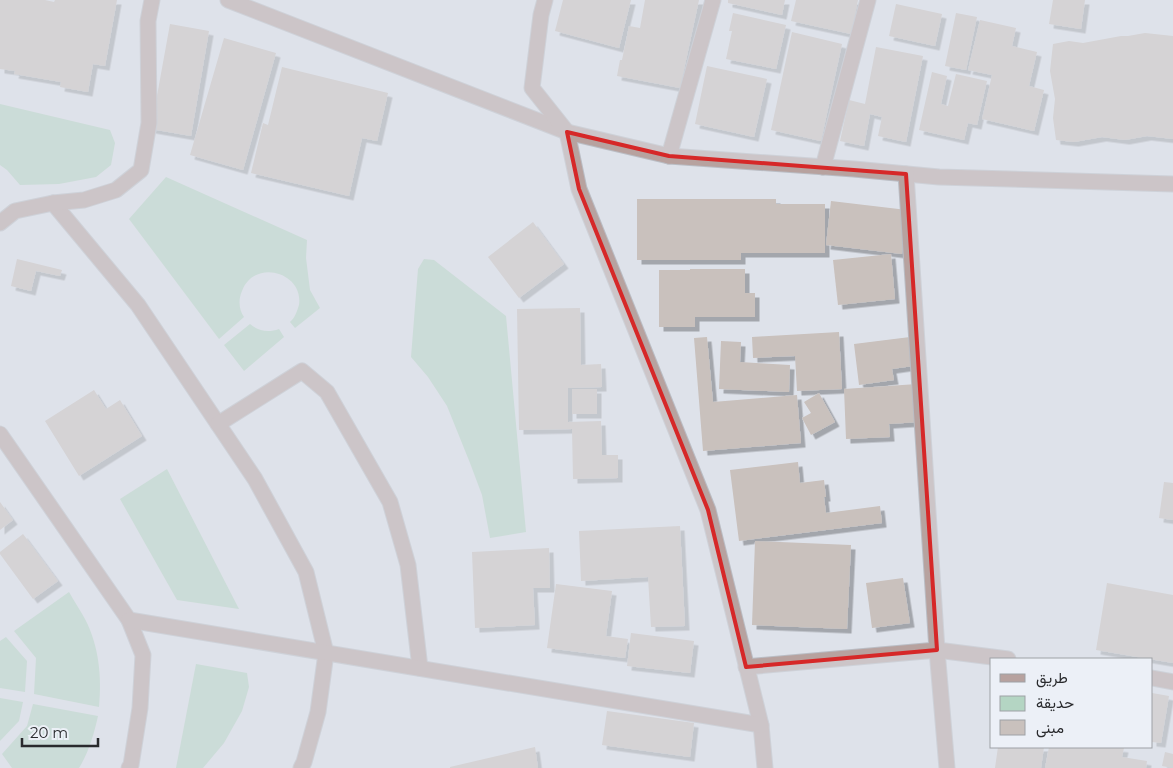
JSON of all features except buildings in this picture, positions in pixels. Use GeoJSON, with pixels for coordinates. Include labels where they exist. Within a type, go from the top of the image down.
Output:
{"type":"FeatureCollection","features":[{"type":"Feature","properties":{"kind":"street"},"geometry":{"type":"LineString","coordinates":[[0,223],[15,211],[53,203],[84,200],[116,190],[141,170],[149,124],[148,21],[152,0]]}},
{"type":"Feature","properties":{"kind":"street"},"geometry":{"type":"LineString","coordinates":[[228,0],[567,132],[668,156],[938,177],[1173,184]]}},
{"type":"Feature","properties":{"kind":"street"},"geometry":{"type":"LineString","coordinates":[[545,0],[541,15],[532,88],[567,132],[579,189],[708,510],[761,725],[765,768]]}},
{"type":"Feature","properties":{"kind":"street"},"geometry":{"type":"LineString","coordinates":[[668,156],[713,0]]}},
{"type":"Feature","properties":{"kind":"street"},"geometry":{"type":"LineString","coordinates":[[824,167],[868,0]]}},
{"type":"Feature","properties":{"kind":"street"},"geometry":{"type":"LineString","coordinates":[[906,174],[946,768]]}},
{"type":"Feature","properties":{"kind":"street"},"geometry":{"type":"LineString","coordinates":[[53,203],[138,305],[255,479],[306,572],[326,653],[318,712],[301,768]]}},
{"type":"Feature","properties":{"kind":"street"},"geometry":{"type":"LineString","coordinates":[[218,424],[302,371],[327,392],[390,502],[408,566],[420,668]]}},
{"type":"Feature","properties":{"kind":"street"},"geometry":{"type":"LineString","coordinates":[[0,434],[129,620],[143,655],[140,708],[129,768]]}},
{"type":"Feature","properties":{"kind":"street"},"geometry":{"type":"LineString","coordinates":[[129,620],[761,725]]}},
{"type":"Feature","properties":{"kind":"street"},"geometry":{"type":"LineString","coordinates":[[746,667],[937,650],[1000,658]]}},
{"type":"Feature","properties":{"kind":"street"},"geometry":{"type":"LineString","coordinates":[[1153,678],[1173,682]]}},
{"type":"Feature","properties":{"kind":"highlighted area"},"geometry":{"type":"Polygon","coordinates":[[[567,132],[669,156],[906,174],[937,650],[746,667],[708,510],[579,189],[567,132]]]}},
{"type":"Feature","properties":{"kind":"green space"},"geometry":{"type":"Polygon","coordinates":[[[0,104],[110,130],[115,143],[111,165],[96,177],[59,184],[20,185],[0,165],[0,104]]]}},
{"type":"Feature","properties":{"kind":"green space"},"geometry":{"type":"Polygon","coordinates":[[[166,177],[307,240],[306,258],[310,290],[320,308],[295,328],[290,322],[295,316],[299,305],[298,294],[294,284],[286,277],[277,273],[267,272],[257,275],[248,281],[241,294],[240,305],[244,317],[219,339],[129,219],[166,177]]]}},
{"type":"Feature","properties":{"kind":"green space"},"geometry":{"type":"Polygon","coordinates":[[[424,259],[434,260],[506,316],[526,532],[490,538],[482,495],[447,406],[428,377],[411,357],[418,269],[424,259]]]}},
{"type":"Feature","properties":{"kind":"green space"},"geometry":{"type":"Polygon","coordinates":[[[250,324],[263,331],[279,329],[284,337],[244,371],[224,345],[250,324]]]}},
{"type":"Feature","properties":{"kind":"green space"},"geometry":{"type":"Polygon","coordinates":[[[167,469],[239,609],[177,600],[120,499],[167,469]]]}},
{"type":"Feature","properties":{"kind":"green space"},"geometry":{"type":"Polygon","coordinates":[[[69,592],[85,619],[94,640],[100,673],[99,707],[34,694],[36,658],[14,631],[69,592]]]}},
{"type":"Feature","properties":{"kind":"green space"},"geometry":{"type":"Polygon","coordinates":[[[6,637],[27,661],[25,692],[0,688],[0,641],[6,637]]]}},
{"type":"Feature","properties":{"kind":"green space"},"geometry":{"type":"Polygon","coordinates":[[[196,664],[247,673],[249,687],[242,711],[224,743],[203,768],[176,768],[196,664]]]}},
{"type":"Feature","properties":{"kind":"green space"},"geometry":{"type":"Polygon","coordinates":[[[0,698],[23,702],[19,721],[0,741],[0,698]]]}},
{"type":"Feature","properties":{"kind":"green space"},"geometry":{"type":"Polygon","coordinates":[[[33,704],[98,716],[91,743],[79,768],[12,768],[2,754],[27,726],[33,704]]]}}]}
